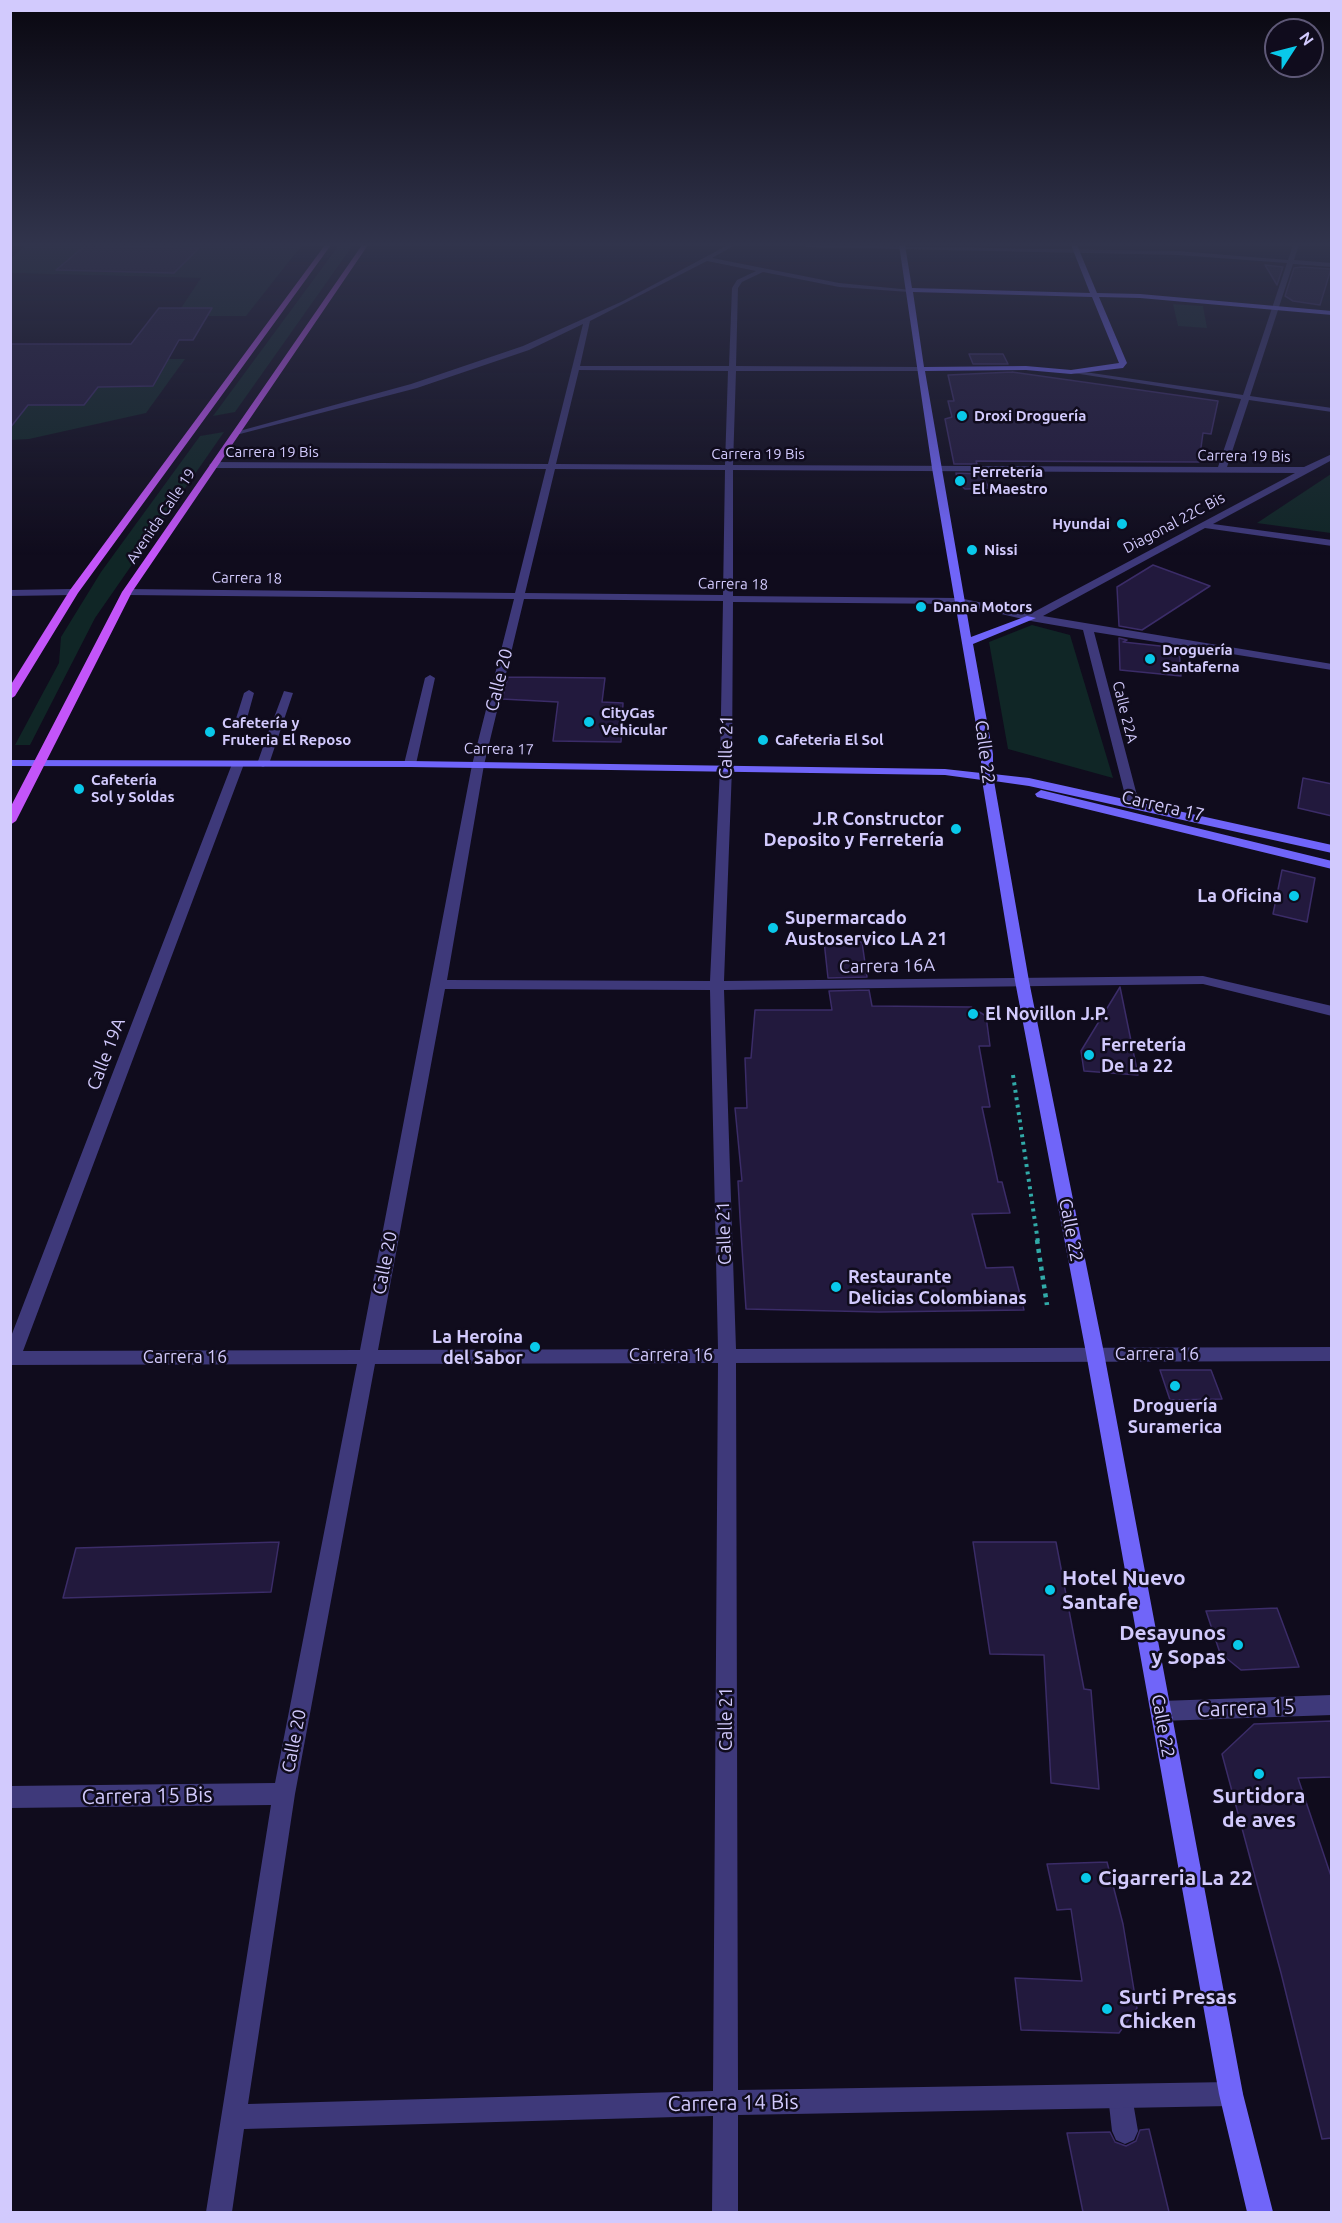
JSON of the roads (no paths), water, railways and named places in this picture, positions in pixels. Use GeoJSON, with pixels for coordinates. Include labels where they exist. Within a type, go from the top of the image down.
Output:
{"type":"FeatureCollection","features":[{"type":"Feature","properties":{"kind":"main road","name":"Avenida Calle 19"},"geometry":{"type":"LineString","coordinates":[[10,696],[73,592],[251,349]]}},
{"type":"Feature","properties":{"kind":"main road","name":"Avenida Calle 19"},"geometry":{"type":"LineString","coordinates":[[10,821],[127,592],[294,349]]}},
{"type":"Feature","properties":{"kind":"street"},"geometry":{"type":"LineString","coordinates":[[236,433],[462,371],[518,349]]}},
{"type":"Feature","properties":{"kind":"street","name":"Calle 20"},"geometry":{"type":"LineString","coordinates":[[219,2212],[284,1794],[439,984],[478,765],[580,349]]}},
{"type":"Feature","properties":{"kind":"street","name":"Calle 21"},"geometry":{"type":"LineString","coordinates":[[725,2212],[727,1355],[717,986],[726,768],[732,349]]}},
{"type":"Feature","properties":{"kind":"street","name":"Calle 22"},"geometry":{"type":"LineString","coordinates":[[918,349],[936,468],[987,754],[987,777],[1022,981],[1095,1353],[1231,2094],[1260,2212]]}},
{"type":"Feature","properties":{"kind":"street"},"geometry":{"type":"LineString","coordinates":[[1071,372],[1116,368],[1123,363],[1117,349]]}},
{"type":"Feature","properties":{"kind":"street"},"geometry":{"type":"LineString","coordinates":[[1222,469],[1260,349]]}},
{"type":"Feature","properties":{"kind":"street"},"geometry":{"type":"LineString","coordinates":[[575,368],[1026,368],[1071,372],[1332,410]]}},
{"type":"Feature","properties":{"kind":"street","name":"Diagonal 22C Bis"},"geometry":{"type":"LineString","coordinates":[[1030,618],[1332,456]]}},
{"type":"Feature","properties":{"kind":"street","name":"Carrera 19 Bis"},"geometry":{"type":"LineString","coordinates":[[213,465],[1304,470]]}},
{"type":"Feature","properties":{"kind":"street"},"geometry":{"type":"LineString","coordinates":[[1201,525],[1332,543]]}},
{"type":"Feature","properties":{"kind":"street"},"geometry":{"type":"LineString","coordinates":[[10,592],[73,592]]}},
{"type":"Feature","properties":{"kind":"street","name":"Carrera 18"},"geometry":{"type":"LineString","coordinates":[[127,592],[959,602],[1030,618],[1332,667]]}},
{"type":"Feature","properties":{"kind":"street"},"geometry":{"type":"LineString","coordinates":[[966,643],[1030,618]]}},
{"type":"Feature","properties":{"kind":"street","name":"Calle 22A"},"geometry":{"type":"LineString","coordinates":[[1088,628],[1133,803]]}},
{"type":"Feature","properties":{"kind":"street"},"geometry":{"type":"LineString","coordinates":[[410,764],[430,678]]}},
{"type":"Feature","properties":{"kind":"street"},"geometry":{"type":"LineString","coordinates":[[249,693],[240,725],[276,727]]}},
{"type":"Feature","properties":{"kind":"street"},"geometry":{"type":"LineString","coordinates":[[263,764],[288,693]]}},
{"type":"Feature","properties":{"kind":"street","name":"Carrera 17"},"geometry":{"type":"LineString","coordinates":[[10,763],[410,764],[902,770],[1029,782],[1133,803],[1332,849]]}},
{"type":"Feature","properties":{"kind":"street","name":"Calle 19A"},"geometry":{"type":"LineString","coordinates":[[11,1358],[237,764]]}},
{"type":"Feature","properties":{"kind":"street","name":"Carrera 17"},"geometry":{"type":"LineString","coordinates":[[987,777],[1108,812],[1332,865]]}},
{"type":"Feature","properties":{"kind":"street","name":"Carrera 16A"},"geometry":{"type":"LineString","coordinates":[[439,984],[717,986],[1203,980],[1332,1011]]}},
{"type":"Feature","properties":{"kind":"street","name":"Carrera 16"},"geometry":{"type":"LineString","coordinates":[[11,1358],[1332,1354]]}},
{"type":"Feature","properties":{"kind":"street","name":"Carrera 15"},"geometry":{"type":"LineString","coordinates":[[1161,1711],[1332,1705]]}},
{"type":"Feature","properties":{"kind":"street","name":"Carrera 15 Bis"},"geometry":{"type":"LineString","coordinates":[[10,1797],[284,1794]]}},
{"type":"Feature","properties":{"kind":"street","name":"Carrera 14 Bis"},"geometry":{"type":"LineString","coordinates":[[235,2117],[725,2103],[1231,2094]]}},
{"type":"Feature","properties":{"kind":"street"},"geometry":{"type":"LineString","coordinates":[[1119,2096],[1125,2131]]}},
{"type":"Feature","properties":{"kind":"place","name":"Droxi Droguería"},"geometry":{"type":"Point","coordinates":[962,416]}},
{"type":"Feature","properties":{"kind":"place","name":"Ferretería El Maestro"},"geometry":{"type":"Point","coordinates":[960,481]}},
{"type":"Feature","properties":{"kind":"place","name":"Hyundai"},"geometry":{"type":"Point","coordinates":[1122,524]}},
{"type":"Feature","properties":{"kind":"place","name":"Nissi"},"geometry":{"type":"Point","coordinates":[972,550]}},
{"type":"Feature","properties":{"kind":"place","name":"Danna Motors"},"geometry":{"type":"Point","coordinates":[921,607]}},
{"type":"Feature","properties":{"kind":"place","name":"Droguería Santaferna"},"geometry":{"type":"Point","coordinates":[1150,659]}},
{"type":"Feature","properties":{"kind":"place","name":"CityGas Vehicular"},"geometry":{"type":"Point","coordinates":[589,722]}},
{"type":"Feature","properties":{"kind":"place","name":"Cafetería y Fruteria El Reposo"},"geometry":{"type":"Point","coordinates":[210,732]}},
{"type":"Feature","properties":{"kind":"place","name":"Cafeteria El Sol"},"geometry":{"type":"Point","coordinates":[763,740]}},
{"type":"Feature","properties":{"kind":"place","name":"Cafetería Sol y Soldas"},"geometry":{"type":"Point","coordinates":[79,789]}},
{"type":"Feature","properties":{"kind":"place","name":"J.R Constructor Deposito y Ferretería"},"geometry":{"type":"Point","coordinates":[956,829]}},
{"type":"Feature","properties":{"kind":"place","name":"La Oficina"},"geometry":{"type":"Point","coordinates":[1294,896]}},
{"type":"Feature","properties":{"kind":"place","name":"Supermarcado Austoservico LA 21"},"geometry":{"type":"Point","coordinates":[773,928]}},
{"type":"Feature","properties":{"kind":"place","name":"El Novillon J.P."},"geometry":{"type":"Point","coordinates":[973,1014]}},
{"type":"Feature","properties":{"kind":"place","name":"Ferretería De La 22"},"geometry":{"type":"Point","coordinates":[1089,1055]}},
{"type":"Feature","properties":{"kind":"place","name":"Restaurante Delicias Colombianas"},"geometry":{"type":"Point","coordinates":[836,1287]}},
{"type":"Feature","properties":{"kind":"place","name":"La Heroína del Sabor"},"geometry":{"type":"Point","coordinates":[535,1347]}},
{"type":"Feature","properties":{"kind":"place","name":"Droguería Suramerica"},"geometry":{"type":"Point","coordinates":[1175,1386]}},
{"type":"Feature","properties":{"kind":"place","name":"Hotel Nuevo Santafe"},"geometry":{"type":"Point","coordinates":[1050,1590]}},
{"type":"Feature","properties":{"kind":"place","name":"Desayunos y Sopas"},"geometry":{"type":"Point","coordinates":[1238,1645]}},
{"type":"Feature","properties":{"kind":"place","name":"Surtidora de aves"},"geometry":{"type":"Point","coordinates":[1259,1774]}},
{"type":"Feature","properties":{"kind":"place","name":"Cigarreria La 22"},"geometry":{"type":"Point","coordinates":[1086,1878]}},
{"type":"Feature","properties":{"kind":"place","name":"Surti Presas Chicken"},"geometry":{"type":"Point","coordinates":[1107,2009]}}]}
